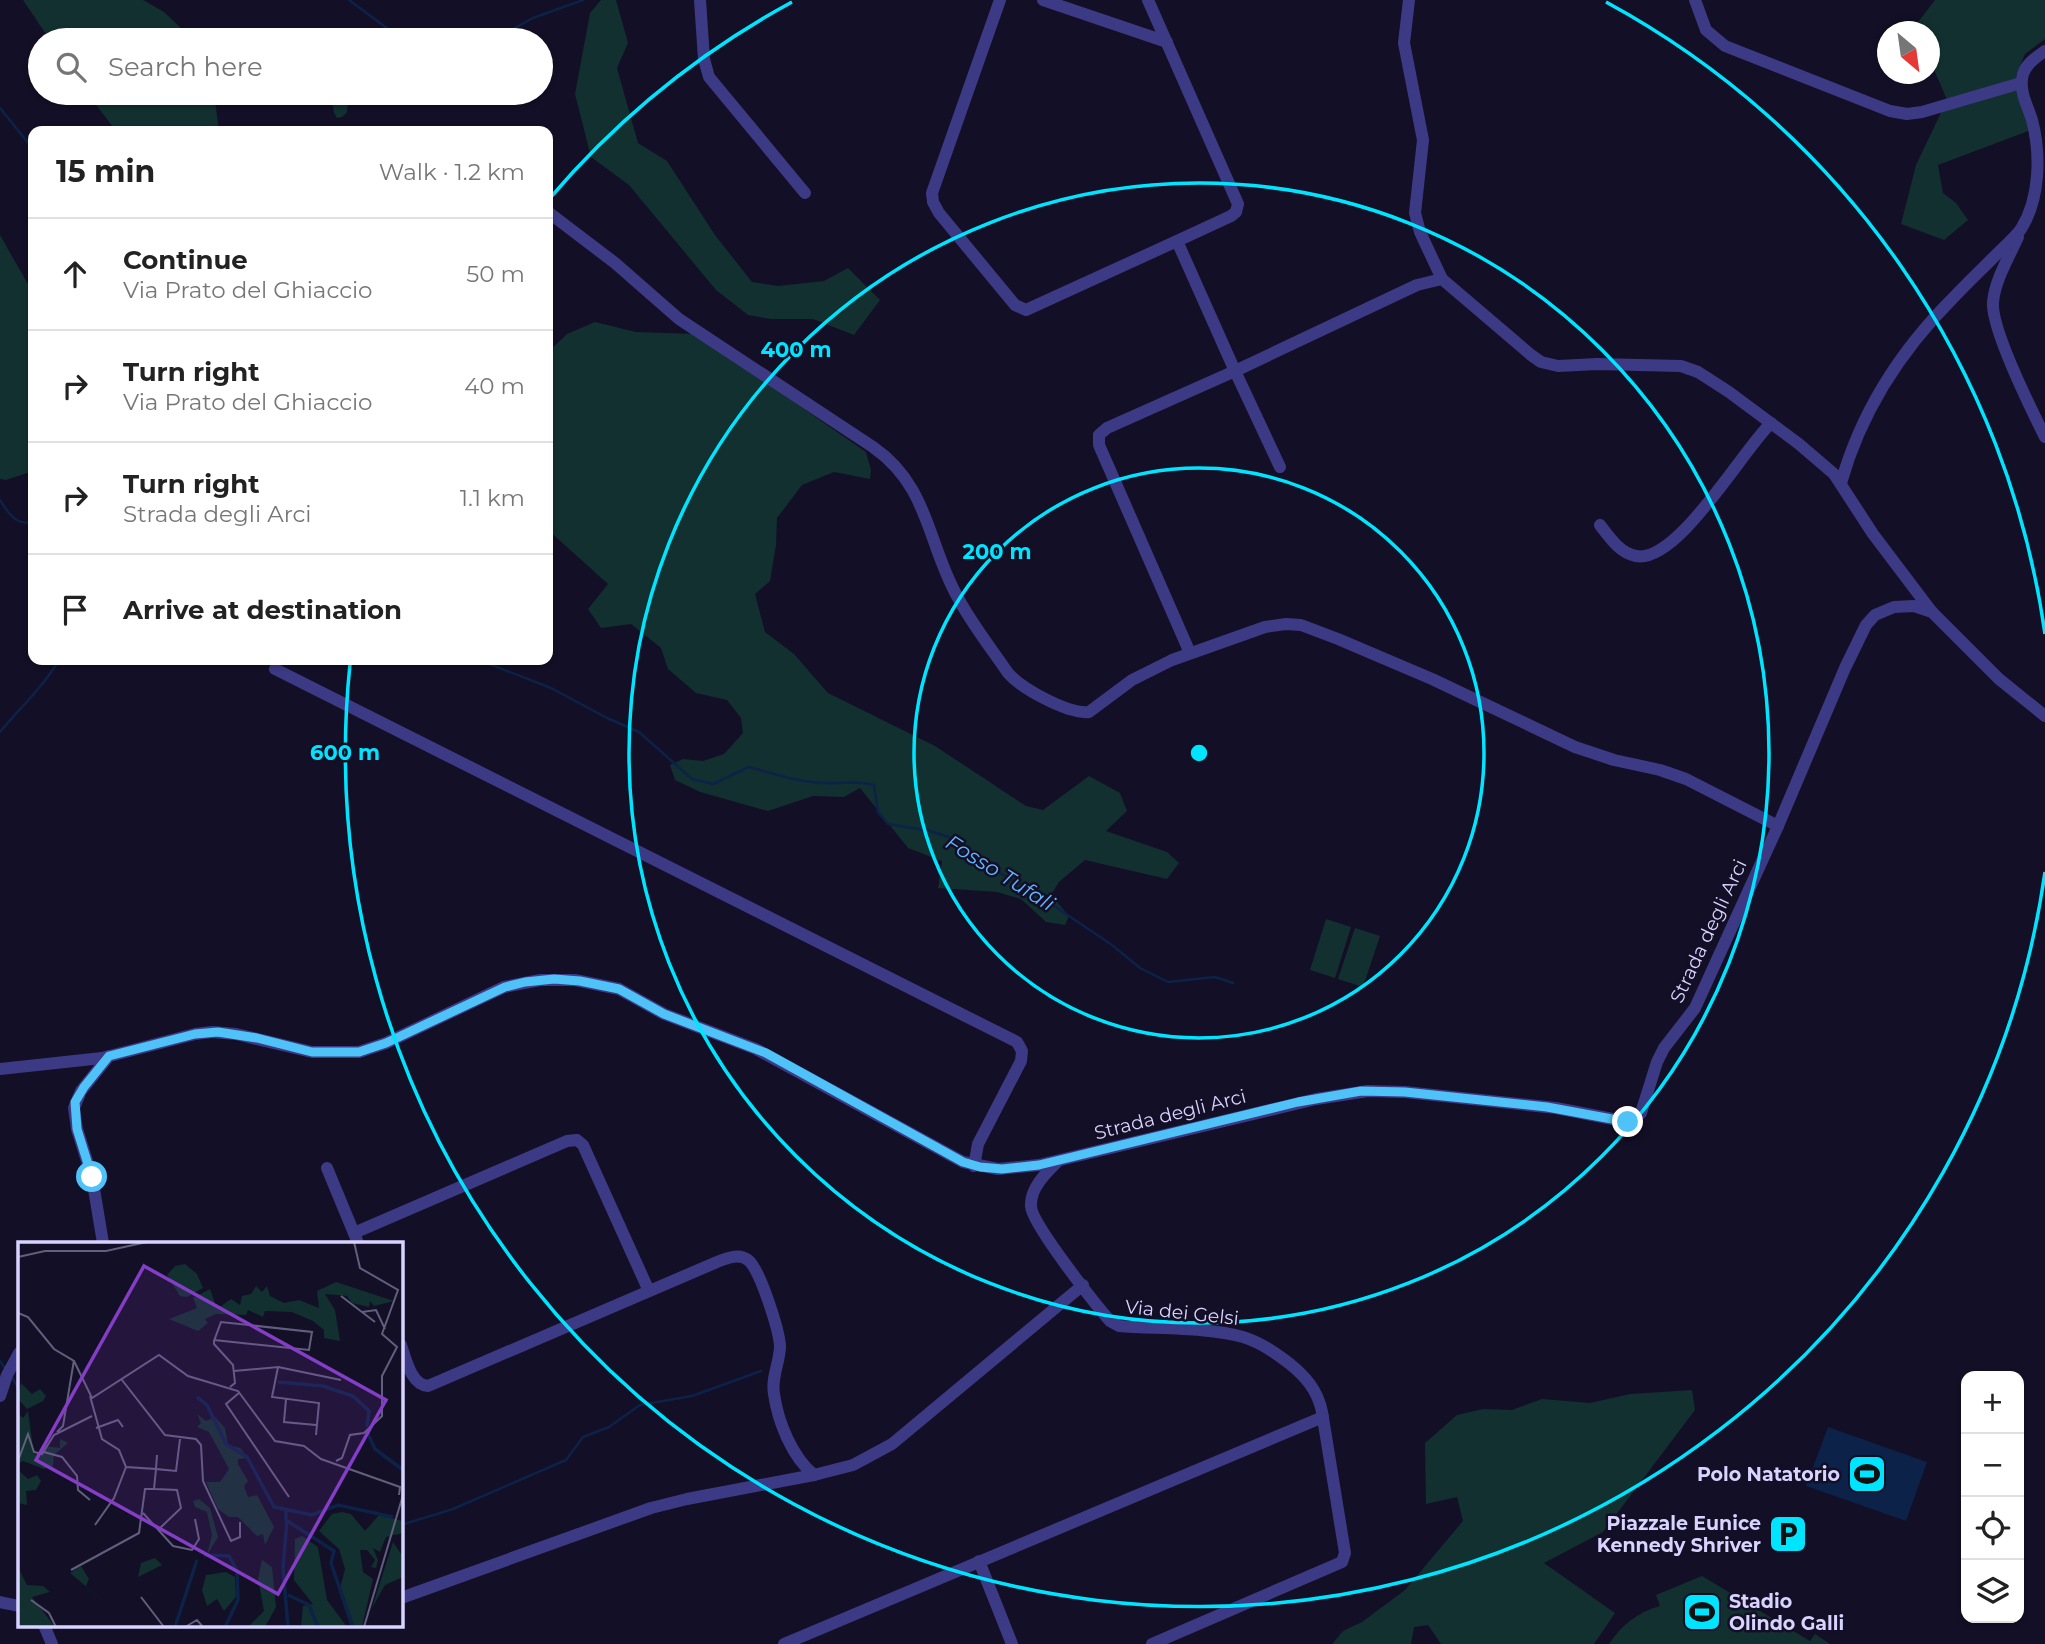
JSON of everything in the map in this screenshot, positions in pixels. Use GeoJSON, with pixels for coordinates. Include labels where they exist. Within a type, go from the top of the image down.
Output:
{"type":"FeatureCollection","features":[{"type":"Feature","properties":{"kind":"street"},"geometry":{"type":"LineString","coordinates":[[699,0],[705,63],[711,79],[805,193]]}},
{"type":"Feature","properties":{"kind":"street"},"geometry":{"type":"LineString","coordinates":[[1000,0],[932,193],[939,213],[1015,305],[1026,310],[1231,216],[1238,206],[1148,0]]}},
{"type":"Feature","properties":{"kind":"street"},"geometry":{"type":"LineString","coordinates":[[1043,0],[1167,42]]}},
{"type":"Feature","properties":{"kind":"street"},"geometry":{"type":"LineString","coordinates":[[1409,0],[1404,43],[1423,140],[1415,216],[1442,279],[1541,362],[1562,366],[1681,366],[1730,392],[1812,454],[1841,483],[1873,534],[1932,612],[1999,679],[2045,716]]}},
{"type":"Feature","properties":{"kind":"street"},"geometry":{"type":"LineString","coordinates":[[1695,0],[1706,30],[1725,46],[1894,113],[1927,111],[2021,83]]}},
{"type":"Feature","properties":{"kind":"street"},"geometry":{"type":"LineString","coordinates":[[2045,51],[2027,67],[2021,83],[2034,130],[2037,164],[2032,197],[1996,288],[1993,312],[2019,382],[2045,438]]}},
{"type":"Feature","properties":{"kind":"street"},"geometry":{"type":"LineString","coordinates":[[553,216],[621,268],[679,319],[873,447],[898,468],[909,481],[922,505],[957,596],[1005,668],[1019,684],[1073,710],[1086,712],[1097,708],[1139,675],[1190,653],[1273,625],[1309,627],[1432,679],[1575,747],[1686,779],[1778,826]]}},
{"type":"Feature","properties":{"kind":"street"},"geometry":{"type":"LineString","coordinates":[[1841,483],[1859,434],[1902,356],[1944,307],[2021,230]]}},
{"type":"Feature","properties":{"kind":"street"},"geometry":{"type":"LineString","coordinates":[[1177,241],[1280,467]]}},
{"type":"Feature","properties":{"kind":"street"},"geometry":{"type":"LineString","coordinates":[[1190,653],[1098,438],[1107,428],[1418,285],[1442,279]]}},
{"type":"Feature","properties":{"kind":"street"},"geometry":{"type":"LineString","coordinates":[[1601,525],[1628,554],[1643,557],[1659,552],[1693,520],[1771,423]]}},
{"type":"Feature","properties":{"kind":"street","name":"Strada degli Arci"},"geometry":{"type":"LineString","coordinates":[[0,1069],[109,1056],[195,1034],[218,1032],[257,1038],[312,1052],[359,1052],[386,1043],[510,985],[547,979],[580,981],[619,989],[672,1017],[756,1049],[974,1166],[1011,1169],[1058,1161],[1298,1102],[1361,1091],[1388,1090],[1438,1095],[1565,1109],[1621,1121],[1634,1119],[1644,1106],[1659,1057],[1693,1011],[1778,826],[1845,668],[1868,622],[1878,613],[1900,606],[1913,606],[1932,612]]}},
{"type":"Feature","properties":{"kind":"street"},"geometry":{"type":"LineString","coordinates":[[275,670],[1017,1042],[1022,1051],[1021,1061],[978,1144],[974,1166]]}},
{"type":"Feature","properties":{"kind":"street"},"geometry":{"type":"LineString","coordinates":[[103,1242],[91,1171],[77,1129],[74,1108],[81,1091],[109,1056]]}},
{"type":"Feature","properties":{"kind":"street"},"geometry":{"type":"LineString","coordinates":[[327,1168],[356,1238],[554,1146],[577,1140],[583,1146],[649,1291]]}},
{"type":"Feature","properties":{"kind":"street","name":"Via dei Gelsi"},"geometry":{"type":"LineString","coordinates":[[1058,1161],[1033,1193],[1032,1213],[1050,1242],[1108,1319],[1116,1325],[1228,1334],[1264,1346],[1293,1366],[1312,1385],[1323,1417],[1345,1553],[1342,1562],[1152,1644]]}},
{"type":"Feature","properties":{"kind":"street"},"geometry":{"type":"LineString","coordinates":[[402,1347],[416,1381],[428,1385],[729,1258],[743,1258],[751,1263],[766,1296],[778,1333],[779,1350],[773,1381],[775,1402],[797,1458],[814,1475]]}},
{"type":"Feature","properties":{"kind":"street"},"geometry":{"type":"LineString","coordinates":[[402,1598],[651,1508],[853,1465],[892,1444],[1083,1285]]}},
{"type":"Feature","properties":{"kind":"street"},"geometry":{"type":"LineString","coordinates":[[0,1396],[18,1355]]}},
{"type":"Feature","properties":{"kind":"street"},"geometry":{"type":"LineString","coordinates":[[783,1644],[1323,1417]]}},
{"type":"Feature","properties":{"kind":"street"},"geometry":{"type":"LineString","coordinates":[[979,1561],[1012,1644]]}},
{"type":"Feature","properties":{"kind":"street"},"geometry":{"type":"LineString","coordinates":[[0,1602],[18,1606]]}},
{"type":"Feature","properties":{"kind":"street"},"geometry":{"type":"LineString","coordinates":[[44,1626],[52,1644]]}},
{"type":"Feature","properties":{"kind":"green space"},"geometry":{"type":"Polygon","coordinates":[[[23,0],[143,0],[164,12],[181,28],[42,28],[23,0]]]}},
{"type":"Feature","properties":{"kind":"green space"},"geometry":{"type":"Polygon","coordinates":[[[601,0],[616,0],[628,43],[617,68],[638,143],[667,161],[715,235],[752,282],[778,286],[824,281],[848,268],[880,300],[854,335],[813,319],[771,319],[748,315],[716,290],[629,185],[591,157],[575,94],[590,13],[601,0]]]}},
{"type":"Feature","properties":{"kind":"green space"},"geometry":{"type":"Polygon","coordinates":[[[1935,0],[2045,0],[2045,39],[2025,54],[2016,76],[2031,130],[1938,165],[1943,193],[1956,203],[1968,220],[1944,240],[1901,224],[1916,165],[1947,100],[1940,84],[1940,21],[1919,21],[1935,0]]]}},
{"type":"Feature","properties":{"kind":"green space"},"geometry":{"type":"Polygon","coordinates":[[[96,105],[216,105],[218,126],[112,126],[96,105]]]}},
{"type":"Feature","properties":{"kind":"green space"},"geometry":{"type":"Polygon","coordinates":[[[333,105],[348,105],[347,112],[342,117],[337,118],[333,105]]]}},
{"type":"Feature","properties":{"kind":"green space"},"geometry":{"type":"Polygon","coordinates":[[[0,235],[28,284],[28,473],[6,480],[0,479],[0,235]]]}},
{"type":"Feature","properties":{"kind":"green space"},"geometry":{"type":"Polygon","coordinates":[[[595,322],[636,332],[696,334],[866,452],[871,470],[870,479],[834,472],[802,485],[777,518],[770,581],[755,594],[765,632],[794,654],[828,693],[935,746],[1026,806],[1043,810],[1089,776],[1120,793],[1127,811],[1106,831],[1167,852],[1179,863],[1167,879],[1085,860],[1059,882],[1051,895],[1069,916],[1065,925],[1046,922],[1021,899],[997,892],[938,888],[942,861],[908,848],[860,788],[844,797],[813,796],[768,811],[700,792],[675,780],[670,765],[683,759],[703,761],[724,754],[743,733],[741,718],[727,700],[696,693],[668,669],[661,648],[631,624],[601,628],[588,609],[608,584],[553,534],[553,347],[567,334],[595,322]]]}},
{"type":"Feature","properties":{"kind":"green space"},"geometry":{"type":"Polygon","coordinates":[[[1326,919],[1351,927],[1335,978],[1310,970],[1326,919]]]}},
{"type":"Feature","properties":{"kind":"green space"},"geometry":{"type":"Polygon","coordinates":[[[1355,928],[1380,936],[1363,987],[1338,979],[1355,928]]]}},
{"type":"Feature","properties":{"kind":"green space"},"geometry":{"type":"Polygon","coordinates":[[[1692,1390],[1695,1410],[1603,1532],[1544,1563],[1615,1613],[1594,1644],[1441,1644],[1428,1625],[1414,1627],[1411,1644],[1332,1644],[1343,1631],[1362,1622],[1405,1590],[1463,1521],[1457,1497],[1426,1504],[1425,1443],[1457,1415],[1483,1409],[1512,1410],[1542,1399],[1590,1403],[1630,1394],[1692,1390]]]}},
{"type":"Feature","properties":{"kind":"green space","name":"Stadio Olindo Galli"},"geometry":{"type":"Polygon","coordinates":[[[1702,1576],[1810,1641],[1815,1634],[1830,1644],[1609,1644],[1631,1620],[1660,1606],[1656,1595],[1702,1576]]]}},
{"type":"Feature","properties":{"kind":"water","name":"Polo Natatorio"},"geometry":{"type":"Polygon","coordinates":[[[1828,1427],[1927,1462],[1906,1521],[1806,1486],[1828,1427]]]}},
{"type":"Feature","properties":{"kind":"waterway"},"geometry":{"type":"LineString","coordinates":[[349,0],[387,28]]}},
{"type":"Feature","properties":{"kind":"waterway"},"geometry":{"type":"LineString","coordinates":[[515,28],[533,18],[583,0]]}},
{"type":"Feature","properties":{"kind":"waterway"},"geometry":{"type":"LineString","coordinates":[[0,108],[28,143]]}},
{"type":"Feature","properties":{"kind":"waterway"},"geometry":{"type":"LineString","coordinates":[[0,500],[9,514],[28,523]]}},
{"type":"Feature","properties":{"kind":"waterway","name":"Fosso Tufali"},"geometry":{"type":"LineString","coordinates":[[0,732],[56,665]]}},
{"type":"Feature","properties":{"kind":"waterway","name":"Fosso Tufali"},"geometry":{"type":"LineString","coordinates":[[492,665],[551,688],[639,732],[692,779],[713,784],[749,767],[806,781],[874,785],[878,812],[888,824],[930,831],[952,838],[969,857],[1026,887],[1112,945],[1140,968],[1168,982],[1215,977],[1233,983]]}},
{"type":"Feature","properties":{"kind":"waterway"},"geometry":{"type":"LineString","coordinates":[[0,1361],[6,1370]]}},
{"type":"Feature","properties":{"kind":"waterway"},"geometry":{"type":"LineString","coordinates":[[402,1525],[453,1509],[566,1460],[583,1437],[609,1427],[640,1405],[692,1396],[761,1371]]}},
{"type":"Feature","properties":{"kind":"waterway"},"geometry":{"type":"LineString","coordinates":[[11,1375],[18,1388]]}},
{"type":"Feature","properties":{"kind":"place","name":"Polo Natatorio"},"geometry":{"type":"Point","coordinates":[1867,1474]}},
{"type":"Feature","properties":{"kind":"place","name":"Piazzale Eunice Kennedy Shriver"},"geometry":{"type":"Point","coordinates":[1788,1534]}},
{"type":"Feature","properties":{"kind":"place","name":"Stadio Olindo Galli"},"geometry":{"type":"Point","coordinates":[1702,1612]}},
{"type":"Feature","properties":{"kind":"route"},"geometry":{"type":"LineString","coordinates":[[92,1177],[77,1129],[75,1102],[109,1056],[205,1032],[236,1034],[312,1052],[359,1052],[386,1043],[505,987],[554,979],[613,986],[664,1014],[766,1053],[963,1162],[987,1168],[1016,1168],[1058,1161],[1298,1102],[1361,1091],[1388,1090],[1575,1110],[1628,1122]]}}]}
